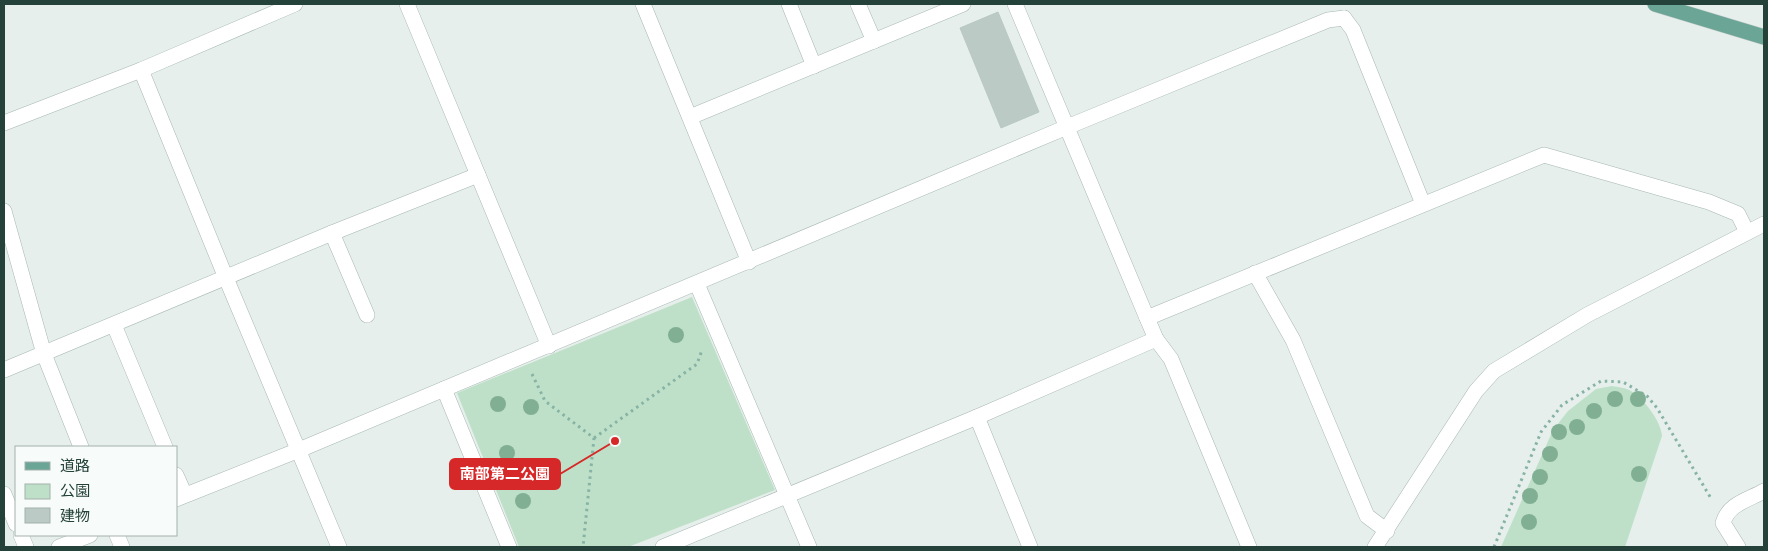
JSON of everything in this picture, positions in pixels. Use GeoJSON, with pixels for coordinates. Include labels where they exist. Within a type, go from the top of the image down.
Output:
{"type":"FeatureCollection","features":[{"type":"Feature","properties":{"kind":"main road"},"geometry":{"type":"LineString","coordinates":[[1655,4],[1764,37]]}},
{"type":"Feature","properties":{"kind":"street"},"geometry":{"type":"LineString","coordinates":[[4,123],[141,70],[296,4]]}},
{"type":"Feature","properties":{"kind":"street"},"geometry":{"type":"LineString","coordinates":[[407,4],[549,346]]}},
{"type":"Feature","properties":{"kind":"street"},"geometry":{"type":"LineString","coordinates":[[643,4],[749,262]]}},
{"type":"Feature","properties":{"kind":"street"},"geometry":{"type":"LineString","coordinates":[[789,4],[814,66]]}},
{"type":"Feature","properties":{"kind":"street"},"geometry":{"type":"LineString","coordinates":[[858,4],[874,41]]}},
{"type":"Feature","properties":{"kind":"street"},"geometry":{"type":"LineString","coordinates":[[690,117],[963,4]]}},
{"type":"Feature","properties":{"kind":"street"},"geometry":{"type":"LineString","coordinates":[[1015,4],[1156,339],[1171,359],[1249,547]]}},
{"type":"Feature","properties":{"kind":"street"},"geometry":{"type":"LineString","coordinates":[[180,497],[299,450],[549,346],[1346,11],[1423,204]]}},
{"type":"Feature","properties":{"kind":"street"},"geometry":{"type":"LineString","coordinates":[[141,70],[339,547]]}},
{"type":"Feature","properties":{"kind":"street"},"geometry":{"type":"LineString","coordinates":[[1147,318],[1544,155],[1709,202],[1738,214],[1747,232]]}},
{"type":"Feature","properties":{"kind":"street"},"geometry":{"type":"LineString","coordinates":[[4,370],[478,175]]}},
{"type":"Feature","properties":{"kind":"street"},"geometry":{"type":"LineString","coordinates":[[4,211],[44,354],[81,446]]}},
{"type":"Feature","properties":{"kind":"street"},"geometry":{"type":"LineString","coordinates":[[1376,547],[1476,390],[1494,371],[1587,315],[1764,224]]}},
{"type":"Feature","properties":{"kind":"street"},"geometry":{"type":"LineString","coordinates":[[332,234],[367,315]]}},
{"type":"Feature","properties":{"kind":"street"},"geometry":{"type":"LineString","coordinates":[[1255,273],[1293,340],[1367,516],[1387,531]]}},
{"type":"Feature","properties":{"kind":"street"},"geometry":{"type":"LineString","coordinates":[[696,284],[806,541]]}},
{"type":"Feature","properties":{"kind":"street"},"geometry":{"type":"LineString","coordinates":[[114,325],[165,446]]}},
{"type":"Feature","properties":{"kind":"street"},"geometry":{"type":"LineString","coordinates":[[663,547],[977,417],[1156,339]]}},
{"type":"Feature","properties":{"kind":"street"},"geometry":{"type":"LineString","coordinates":[[444,389],[510,547]]}},
{"type":"Feature","properties":{"kind":"street"},"geometry":{"type":"LineString","coordinates":[[977,417],[1030,547]]}},
{"type":"Feature","properties":{"kind":"street"},"geometry":{"type":"LineString","coordinates":[[1738,547],[1723,523],[1725,516],[1729,509],[1764,491]]}},
{"type":"Feature","properties":{"kind":"street"},"geometry":{"type":"LineString","coordinates":[[4,494],[15,522]]}},
{"type":"Feature","properties":{"kind":"street"},"geometry":{"type":"LineString","coordinates":[[59,547],[87,536]]}},
{"type":"Feature","properties":{"kind":"path"},"geometry":{"type":"LineString","coordinates":[[583,547],[594,438],[697,364],[704,346],[721,340]]}},
{"type":"Feature","properties":{"kind":"path"},"geometry":{"type":"LineString","coordinates":[[1494,547],[1541,432],[1562,405],[1601,381],[1623,382],[1647,396],[1657,408],[1718,510],[1725,516]]}},
{"type":"Feature","properties":{"kind":"path"},"geometry":{"type":"LineString","coordinates":[[540,390],[545,400],[594,438]]}},
{"type":"Feature","properties":{"kind":"green space"},"geometry":{"type":"Polygon","coordinates":[[[692,297],[775,490],[628,547],[519,547],[457,393],[692,297]]]}},
{"type":"Feature","properties":{"kind":"green space"},"geometry":{"type":"Polygon","coordinates":[[[1612,386],[1629,390],[1641,399],[1659,424],[1662,436],[1625,547],[1501,547],[1553,430],[1568,411],[1596,389],[1612,386]]]}},
{"type":"Feature","properties":{"kind":"building"},"geometry":{"type":"Polygon","coordinates":[[[998,12],[1039,112],[1001,128],[960,28],[998,12]]]}},
{"type":"Feature","properties":{"kind":"place","name":"南部第二公園"},"geometry":{"type":"Point","coordinates":[615,441]}}]}
